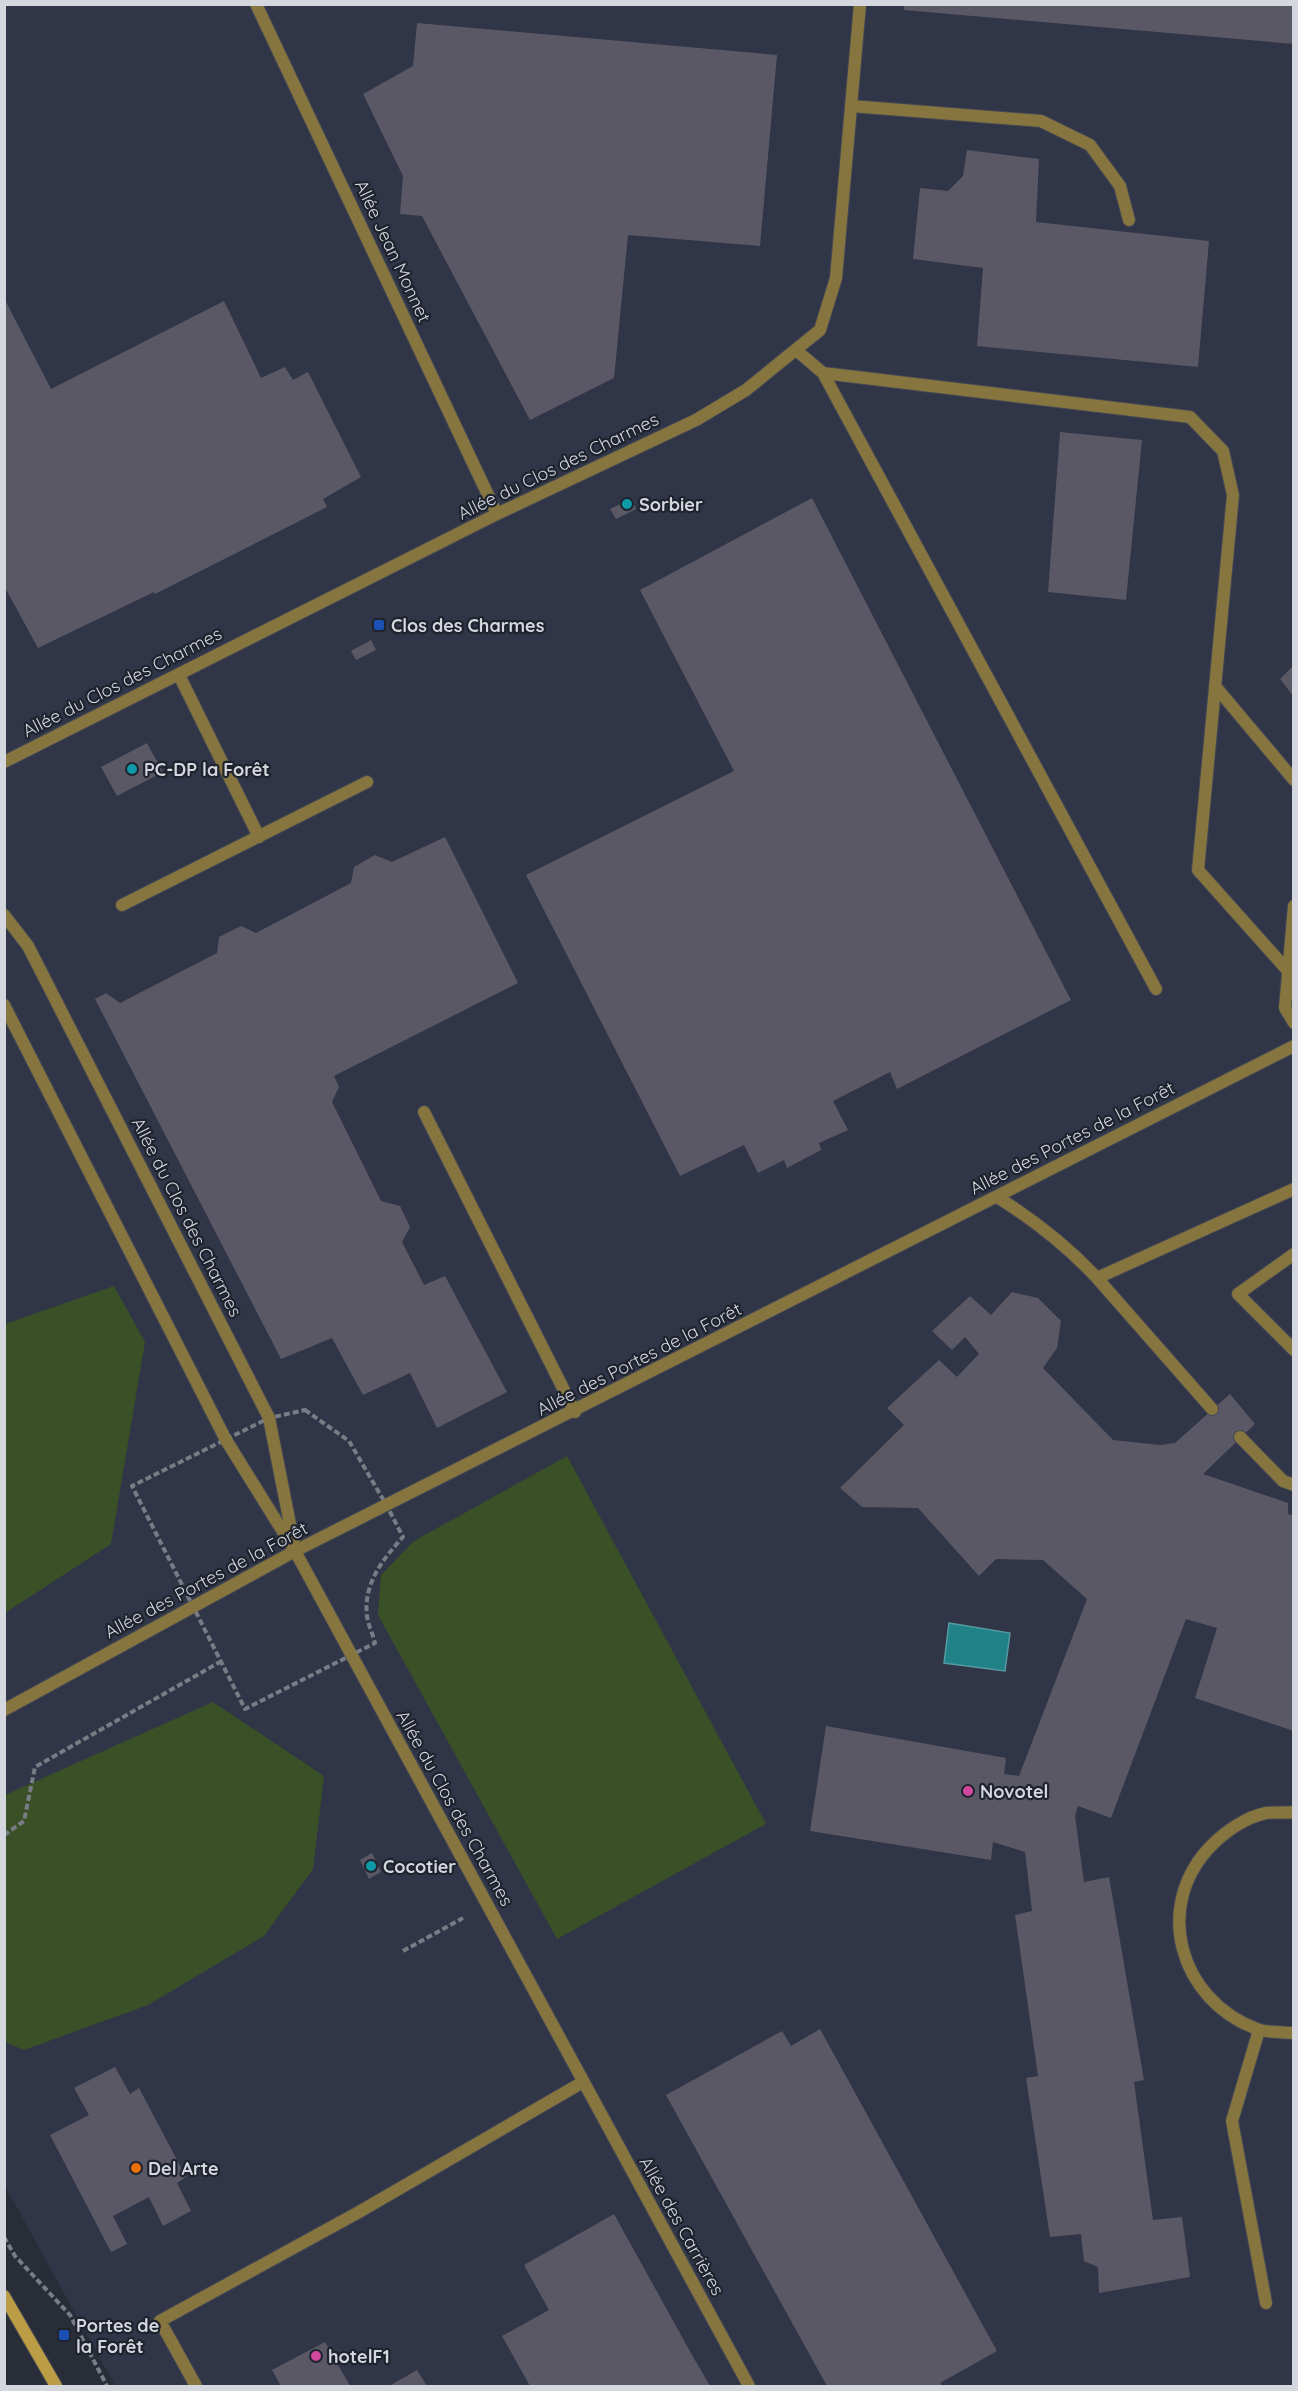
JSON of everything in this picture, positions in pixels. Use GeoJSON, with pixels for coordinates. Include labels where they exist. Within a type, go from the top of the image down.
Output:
{"type":"FeatureCollection","features":[{"type":"Feature","properties":{"kind":"main road"},"geometry":{"type":"LineString","coordinates":[[4,2296],[56,2386]]}},
{"type":"Feature","properties":{"kind":"street","name":"Allée Jean Monnet"},"geometry":{"type":"LineString","coordinates":[[256,4],[497,514]]}},
{"type":"Feature","properties":{"kind":"street","name":"Allée du Clos des Charmes"},"geometry":{"type":"LineString","coordinates":[[4,762],[497,514],[696,420],[746,390],[820,330],[836,278],[860,4]]}},
{"type":"Feature","properties":{"kind":"street"},"geometry":{"type":"LineString","coordinates":[[851,106],[1041,121],[1090,145],[1120,186],[1129,220]]}},
{"type":"Feature","properties":{"kind":"street"},"geometry":{"type":"LineString","coordinates":[[796,350],[823,373],[1156,989]]}},
{"type":"Feature","properties":{"kind":"street"},"geometry":{"type":"LineString","coordinates":[[823,373],[1190,417],[1223,452],[1233,495],[1198,870],[1289,972]]}},
{"type":"Feature","properties":{"kind":"street"},"geometry":{"type":"LineString","coordinates":[[179,675],[259,837]]}},
{"type":"Feature","properties":{"kind":"street"},"geometry":{"type":"LineString","coordinates":[[1215,686],[1293,780]]}},
{"type":"Feature","properties":{"kind":"street"},"geometry":{"type":"LineString","coordinates":[[122,905],[367,782]]}},
{"type":"Feature","properties":{"kind":"street"},"geometry":{"type":"LineString","coordinates":[[1293,906],[1285,1008],[1293,1023]]}},
{"type":"Feature","properties":{"kind":"street","name":"Allée du Clos des Charmes"},"geometry":{"type":"LineString","coordinates":[[4,915],[28,946],[269,1418],[295,1551]]}},
{"type":"Feature","properties":{"kind":"street","name":"Allée du Clos des Charmes"},"geometry":{"type":"LineString","coordinates":[[4,1005],[226,1440],[295,1551],[583,2082]]}},
{"type":"Feature","properties":{"kind":"street","name":"Allée des Portes de la Forêt"},"geometry":{"type":"LineString","coordinates":[[4,1710],[295,1551],[575,1412],[1293,1046]]}},
{"type":"Feature","properties":{"kind":"street"},"geometry":{"type":"LineString","coordinates":[[424,1112],[575,1412]]}},
{"type":"Feature","properties":{"kind":"street"},"geometry":{"type":"LineString","coordinates":[[1097,1278],[1293,1188]]}},
{"type":"Feature","properties":{"kind":"street"},"geometry":{"type":"LineString","coordinates":[[997,1197],[1030,1218],[1076,1255],[1212,1409]]}},
{"type":"Feature","properties":{"kind":"street"},"geometry":{"type":"LineString","coordinates":[[1293,1254],[1238,1294],[1293,1350]]}},
{"type":"Feature","properties":{"kind":"street"},"geometry":{"type":"LineString","coordinates":[[1240,1437],[1283,1480],[1293,1485]]}},
{"type":"Feature","properties":{"kind":"street"},"geometry":{"type":"LineString","coordinates":[[1293,1812],[1265,1813],[1226,1830],[1197,1860],[1181,1898],[1179,1940],[1194,1979],[1222,2011],[1259,2030],[1293,2033]]}},
{"type":"Feature","properties":{"kind":"street"},"geometry":{"type":"LineString","coordinates":[[1259,2030],[1232,2121],[1266,2303]]}},
{"type":"Feature","properties":{"kind":"street"},"geometry":{"type":"LineString","coordinates":[[196,2386],[160,2321],[359,2212],[583,2082]]}},
{"type":"Feature","properties":{"kind":"street","name":"Allée des Carrières"},"geometry":{"type":"LineString","coordinates":[[583,2082],[749,2386]]}},
{"type":"Feature","properties":{"kind":"path"},"geometry":{"type":"LineString","coordinates":[[4,1835],[24,1821],[35,1767],[220,1662]]}},
{"type":"Feature","properties":{"kind":"path"},"geometry":{"type":"LineString","coordinates":[[403,1951],[487,1905]]}},
{"type":"Feature","properties":{"kind":"path"},"geometry":{"type":"LineString","coordinates":[[4,2237],[15,2256],[70,2315],[107,2386]]}},
{"type":"Feature","properties":{"kind":"shaded area"},"geometry":{"type":"Polygon","coordinates":[[[4,5],[1293,5],[1293,2386],[115,2386],[5,2186],[4,5]]]}},
{"type":"Feature","properties":{"kind":"green space"},"geometry":{"type":"Polygon","coordinates":[[[114,1286],[145,1342],[111,1544],[5,1613],[5,1324],[114,1286]]]}},
{"type":"Feature","properties":{"kind":"green space"},"geometry":{"type":"Polygon","coordinates":[[[567,1456],[766,1824],[557,1939],[378,1615],[381,1575],[414,1541],[567,1456]]]}},
{"type":"Feature","properties":{"kind":"green space"},"geometry":{"type":"Polygon","coordinates":[[[213,1702],[324,1776],[313,1869],[264,1936],[148,2005],[24,2050],[5,2042],[5,1795],[213,1702]]]}},
{"type":"Feature","properties":{"kind":"water"},"geometry":{"type":"Polygon","coordinates":[[[949,1623],[1010,1633],[1005,1671],[944,1663],[949,1623]]]}},
{"type":"Feature","properties":{"kind":"building"},"geometry":{"type":"Polygon","coordinates":[[[904,4],[1294,4],[1294,44],[904,10],[904,4]]]}},
{"type":"Feature","properties":{"kind":"building"},"geometry":{"type":"Polygon","coordinates":[[[417,23],[777,55],[760,246],[628,235],[614,378],[530,420],[422,216],[400,214],[403,176],[363,94],[413,66],[417,23]]]}},
{"type":"Feature","properties":{"kind":"building"},"geometry":{"type":"Polygon","coordinates":[[[967,150],[1039,159],[1036,222],[1209,241],[1198,367],[977,346],[983,268],[913,259],[920,188],[948,191],[963,176],[967,150]]]}},
{"type":"Feature","properties":{"kind":"building"},"geometry":{"type":"Polygon","coordinates":[[[4,298],[51,389],[224,301],[261,378],[285,367],[293,380],[308,372],[361,477],[323,499],[327,507],[155,594],[154,592],[38,648],[4,586],[4,298]]]}},
{"type":"Feature","properties":{"kind":"building"},"geometry":{"type":"Polygon","coordinates":[[[1060,432],[1142,440],[1126,600],[1048,592],[1060,432]]]}},
{"type":"Feature","properties":{"kind":"building"},"geometry":{"type":"Polygon","coordinates":[[[812,498],[1071,1000],[897,1089],[890,1072],[833,1101],[848,1130],[819,1143],[821,1150],[787,1168],[784,1160],[758,1173],[744,1145],[680,1176],[526,875],[734,771],[640,590],[812,498]]]}},
{"type":"Feature","properties":{"kind":"building","name":"Sorbier"},"geometry":{"type":"Polygon","coordinates":[[[631,499],[636,509],[616,519],[610,509],[631,499]]]}},
{"type":"Feature","properties":{"kind":"building"},"geometry":{"type":"Polygon","coordinates":[[[371,640],[376,650],[356,660],[351,651],[371,640]]]}},
{"type":"Feature","properties":{"kind":"building"},"geometry":{"type":"Polygon","coordinates":[[[1294,665],[1294,697],[1280,679],[1294,665]]]}},
{"type":"Feature","properties":{"kind":"building","name":"PC-DP la Forêt"},"geometry":{"type":"Polygon","coordinates":[[[147,743],[163,772],[117,796],[101,767],[147,743]]]}},
{"type":"Feature","properties":{"kind":"building"},"geometry":{"type":"Polygon","coordinates":[[[445,837],[518,983],[334,1076],[339,1087],[332,1102],[381,1201],[400,1206],[410,1227],[402,1242],[424,1285],[445,1276],[507,1392],[437,1428],[410,1373],[363,1395],[332,1338],[281,1359],[95,999],[106,993],[120,1003],[217,953],[219,937],[241,926],[256,933],[351,883],[354,867],[375,855],[392,862],[445,837]]]}},
{"type":"Feature","properties":{"kind":"building","name":"Novotel"},"geometry":{"type":"Polygon","coordinates":[[[1012,1292],[1038,1298],[1061,1321],[1057,1348],[1043,1368],[1113,1440],[1160,1445],[1175,1443],[1230,1394],[1255,1424],[1203,1474],[1288,1503],[1288,1514],[1294,1516],[1294,1731],[1195,1698],[1217,1628],[1186,1619],[1111,1818],[1078,1806],[1075,1816],[1084,1882],[1109,1877],[1144,2080],[1134,2082],[1153,2220],[1182,2217],[1190,2277],[1099,2293],[1098,2267],[1084,2261],[1081,2234],[1050,2237],[1026,2078],[1038,2076],[1015,1915],[1032,1911],[1025,1852],[993,1842],[991,1860],[810,1831],[826,1726],[1006,1758],[1004,1774],[1019,1776],[1087,1599],[1043,1560],[996,1559],[979,1576],[918,1508],[862,1507],[840,1488],[904,1425],[887,1408],[939,1360],[957,1377],[979,1354],[965,1337],[952,1350],[932,1331],[970,1296],[991,1315],[1012,1292]]]}},
{"type":"Feature","properties":{"kind":"building","name":"Cocotier"},"geometry":{"type":"Polygon","coordinates":[[[372,1853],[381,1872],[369,1879],[360,1860],[372,1853]]]}},
{"type":"Feature","properties":{"kind":"building"},"geometry":{"type":"Polygon","coordinates":[[[820,2029],[997,2351],[940,2383],[942,2386],[827,2386],[666,2095],[782,2031],[791,2046],[820,2029]]]}},
{"type":"Feature","properties":{"kind":"building"},"geometry":{"type":"Polygon","coordinates":[[[115,2067],[130,2094],[139,2088],[186,2177],[177,2183],[191,2211],[163,2226],[149,2197],[113,2216],[127,2244],[111,2252],[50,2135],[89,2115],[74,2088],[115,2067]]]}},
{"type":"Feature","properties":{"kind":"building"},"geometry":{"type":"Polygon","coordinates":[[[614,2214],[710,2386],[530,2386],[502,2336],[549,2310],[524,2265],[614,2214]]]}},
{"type":"Feature","properties":{"kind":"building","name":"hotelF1"},"geometry":{"type":"Polygon","coordinates":[[[325,2342],[350,2386],[281,2386],[272,2370],[325,2342]]]}},
{"type":"Feature","properties":{"kind":"building","name":"hotelF1"},"geometry":{"type":"Polygon","coordinates":[[[417,2370],[427,2386],[389,2386],[417,2370]]]}},
{"type":"Feature","properties":{"kind":"place","name":"Sorbier"},"geometry":{"type":"Point","coordinates":[627,504]}},
{"type":"Feature","properties":{"kind":"place","name":"Clos des Charmes"},"geometry":{"type":"Point","coordinates":[379,625]}},
{"type":"Feature","properties":{"kind":"place","name":"PC-DP la Forêt"},"geometry":{"type":"Point","coordinates":[132,769]}},
{"type":"Feature","properties":{"kind":"place","name":"Novotel"},"geometry":{"type":"Point","coordinates":[968,1791]}},
{"type":"Feature","properties":{"kind":"place","name":"Cocotier"},"geometry":{"type":"Point","coordinates":[371,1866]}},
{"type":"Feature","properties":{"kind":"place","name":"Del Arte"},"geometry":{"type":"Point","coordinates":[136,2168]}},
{"type":"Feature","properties":{"kind":"place","name":"Portes de la Forêt"},"geometry":{"type":"Point","coordinates":[64,2335]}},
{"type":"Feature","properties":{"kind":"place","name":"hotelF1"},"geometry":{"type":"Point","coordinates":[316,2356]}}]}
